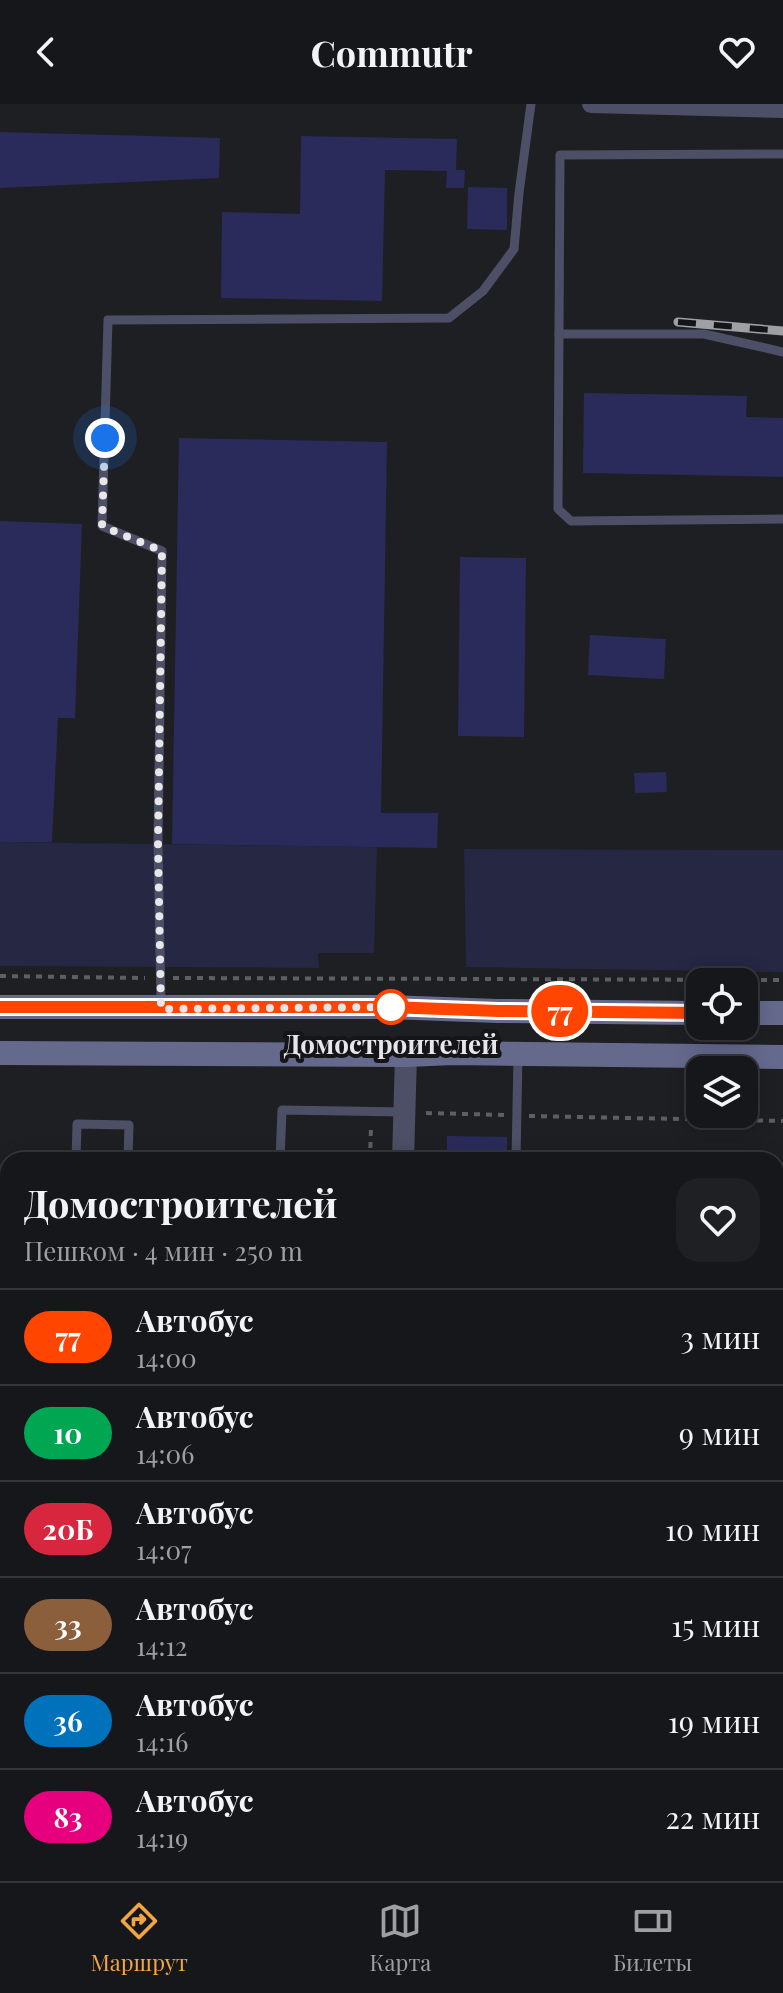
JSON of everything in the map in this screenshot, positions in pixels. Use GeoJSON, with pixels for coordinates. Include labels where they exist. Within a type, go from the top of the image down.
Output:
{"type":"FeatureCollection","features":[{"type":"Feature","properties":{"kind":"main road"},"geometry":{"type":"LineString","coordinates":[[0,1007],[388,1007],[686,1013]]}},
{"type":"Feature","properties":{"kind":"main road"},"geometry":{"type":"LineString","coordinates":[[758,1013],[783,1013]]}},
{"type":"Feature","properties":{"kind":"main road"},"geometry":{"type":"LineString","coordinates":[[0,1053],[783,1057]]}},
{"type":"Feature","properties":{"kind":"street"},"geometry":{"type":"LineString","coordinates":[[591,104],[783,109]]}},
{"type":"Feature","properties":{"kind":"street"},"geometry":{"type":"LineString","coordinates":[[403,1152],[406,1055]]}},
{"type":"Feature","properties":{"kind":"lane"},"geometry":{"type":"LineString","coordinates":[[161,1009],[158,844],[162,551],[102,526],[108,320],[449,318],[483,291],[514,249],[531,104]]}},
{"type":"Feature","properties":{"kind":"lane"},"geometry":{"type":"LineString","coordinates":[[783,154],[560,155],[558,509],[571,521],[783,519]]}},
{"type":"Feature","properties":{"kind":"lane"},"geometry":{"type":"LineString","coordinates":[[559,334],[704,334],[783,352]]}},
{"type":"Feature","properties":{"kind":"lane"},"geometry":{"type":"LineString","coordinates":[[516,1152],[518,1055]]}},
{"type":"Feature","properties":{"kind":"lane"},"geometry":{"type":"LineString","coordinates":[[280,1152],[282,1110],[404,1112]]}},
{"type":"Feature","properties":{"kind":"lane"},"geometry":{"type":"LineString","coordinates":[[76,1152],[77,1124],[129,1125],[128,1152]]}},
{"type":"Feature","properties":{"kind":"path"},"geometry":{"type":"LineString","coordinates":[[0,976],[783,980]]}},
{"type":"Feature","properties":{"kind":"path"},"geometry":{"type":"LineString","coordinates":[[370,1152],[371,1111]]}},
{"type":"Feature","properties":{"kind":"path"},"geometry":{"type":"LineString","coordinates":[[404,1112],[783,1121]]}},
{"type":"Feature","properties":{"kind":"shaded area"},"geometry":{"type":"Polygon","coordinates":[[[0,842],[377,847],[374,953],[318,953],[319,968],[0,966],[0,842]]]}},
{"type":"Feature","properties":{"kind":"shaded area"},"geometry":{"type":"Polygon","coordinates":[[[464,849],[783,850],[783,972],[758,972],[758,968],[686,968],[686,970],[466,967],[464,849]]]}},
{"type":"Feature","properties":{"kind":"building"},"geometry":{"type":"Polygon","coordinates":[[[0,132],[220,138],[219,178],[0,188],[0,132]]]}},
{"type":"Feature","properties":{"kind":"building"},"geometry":{"type":"Polygon","coordinates":[[[301,136],[457,139],[456,170],[465,170],[464,188],[446,188],[447,171],[385,170],[382,301],[221,298],[222,212],[300,214],[301,136]]]}},
{"type":"Feature","properties":{"kind":"building"},"geometry":{"type":"Polygon","coordinates":[[[468,187],[507,188],[507,230],[467,229],[468,187]]]}},
{"type":"Feature","properties":{"kind":"building"},"geometry":{"type":"Polygon","coordinates":[[[584,393],[747,396],[746,417],[783,418],[783,477],[583,473],[584,393]]]}},
{"type":"Feature","properties":{"kind":"building"},"geometry":{"type":"Polygon","coordinates":[[[179,438],[387,442],[381,813],[438,813],[437,848],[172,844],[179,438]]]}},
{"type":"Feature","properties":{"kind":"building"},"geometry":{"type":"Polygon","coordinates":[[[0,521],[82,524],[75,718],[58,718],[52,842],[0,842],[0,521]]]}},
{"type":"Feature","properties":{"kind":"building"},"geometry":{"type":"Polygon","coordinates":[[[460,557],[526,558],[524,737],[458,736],[460,557]]]}},
{"type":"Feature","properties":{"kind":"building"},"geometry":{"type":"Polygon","coordinates":[[[590,635],[666,639],[664,679],[588,675],[590,635]]]}},
{"type":"Feature","properties":{"kind":"building"},"geometry":{"type":"Polygon","coordinates":[[[666,772],[667,792],[635,793],[634,773],[666,772]]]}},
{"type":"Feature","properties":{"kind":"building"},"geometry":{"type":"Polygon","coordinates":[[[447,1136],[507,1137],[507,1152],[447,1152],[447,1136]]]}},
{"type":"Feature","properties":{"kind":"railway"},"geometry":{"type":"LineString","coordinates":[[678,322],[783,331]]}},
{"type":"Feature","properties":{"kind":"bus line","name":"77"},"geometry":{"type":"LineString","coordinates":[[0,1007],[388,1007],[686,1013]]}},
{"type":"Feature","properties":{"kind":"place","name":"Домостроителей"},"geometry":{"type":"Point","coordinates":[391,1007]}},
{"type":"Feature","properties":{"kind":"route"},"geometry":{"type":"LineString","coordinates":[[105,438],[102,526],[162,551],[158,844],[161,1009],[391,1007]]}}]}
